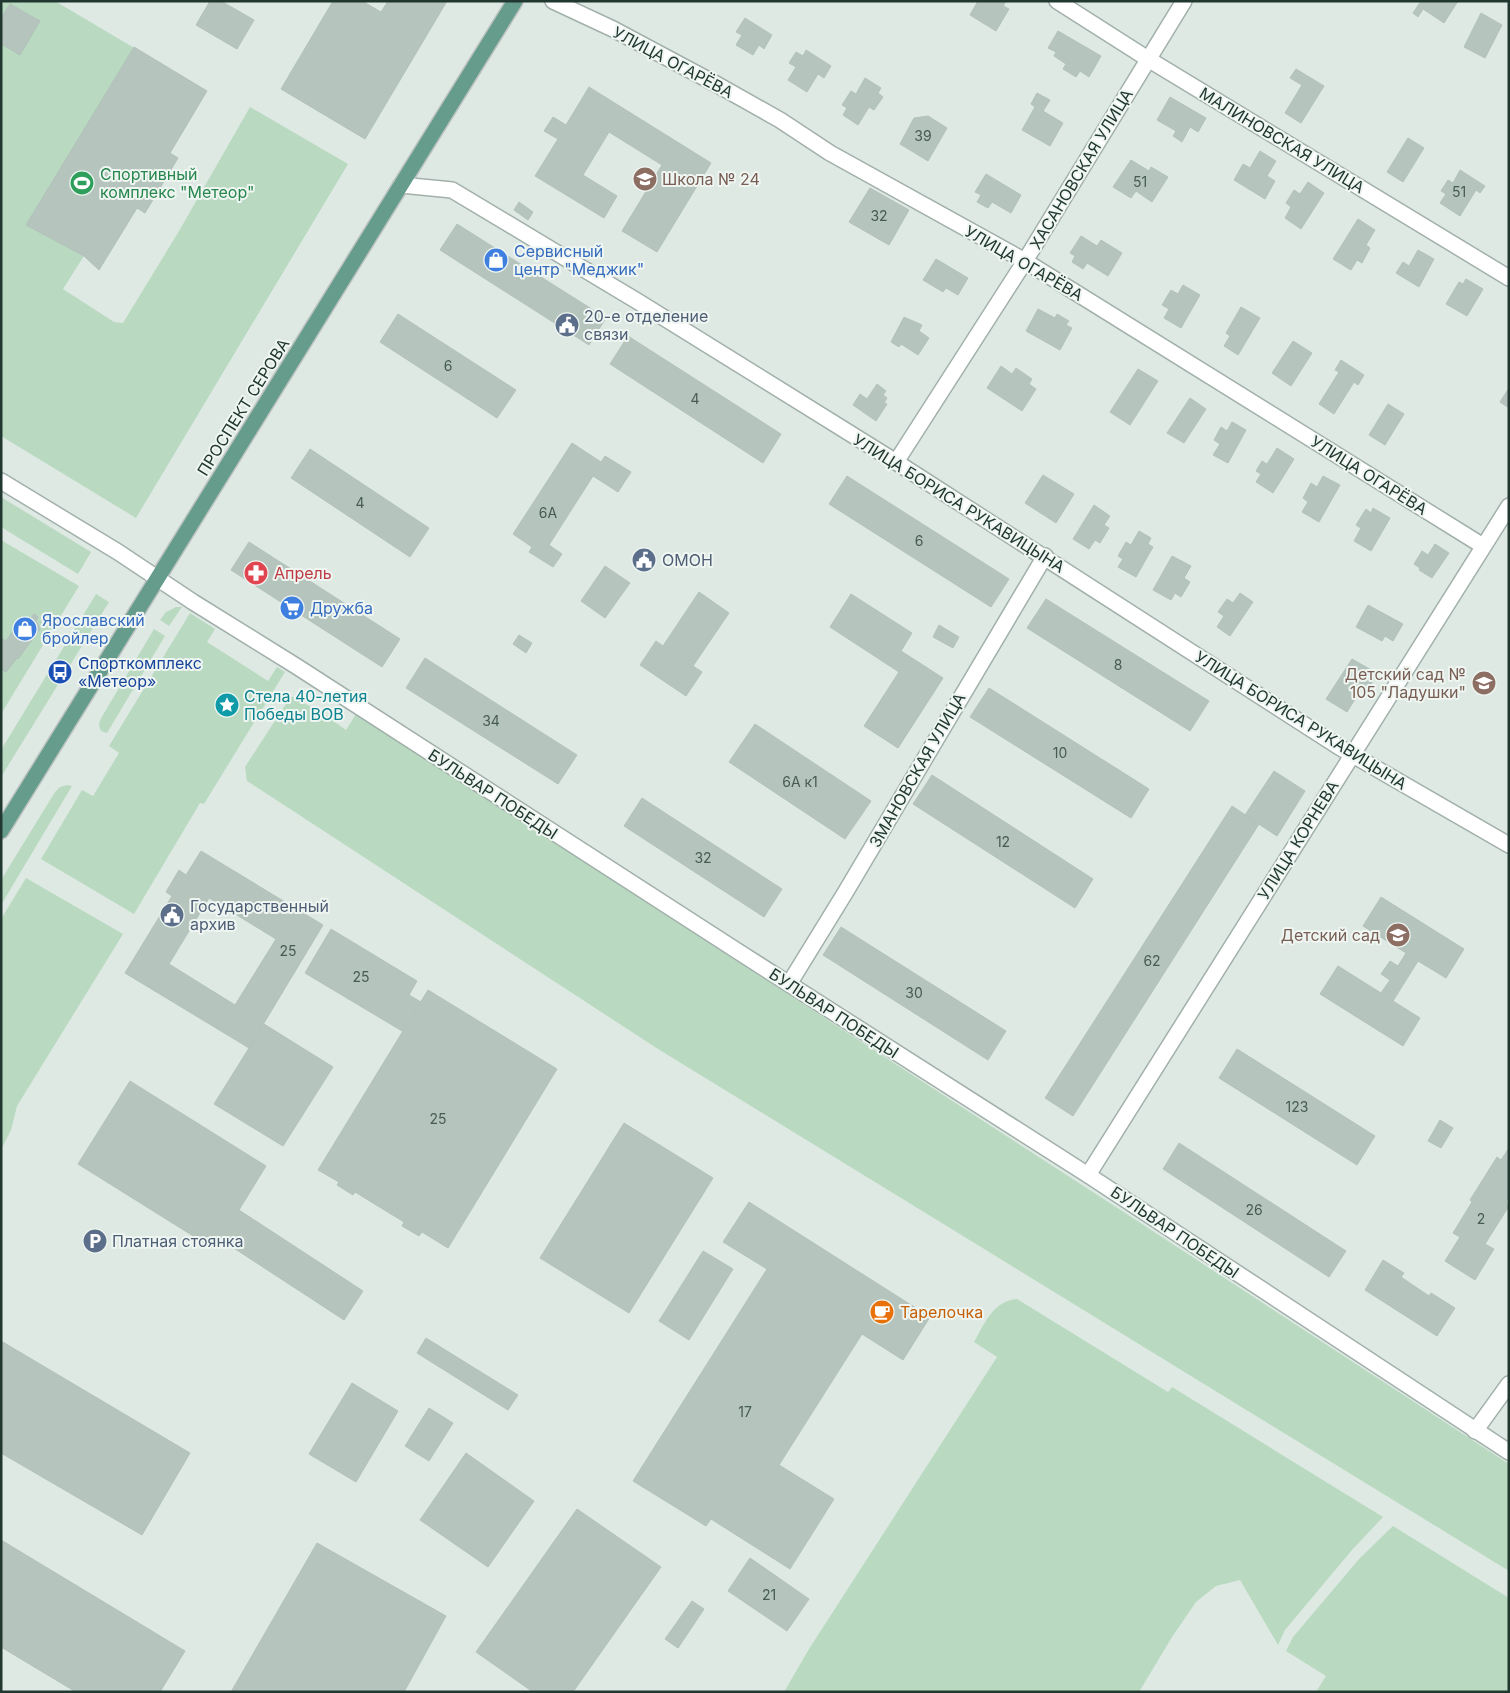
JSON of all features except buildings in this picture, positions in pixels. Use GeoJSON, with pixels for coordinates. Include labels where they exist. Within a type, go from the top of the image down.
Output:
{"type":"FeatureCollection","features":[{"type":"Feature","properties":{"kind":"main road","name":"ПРОСПЕКТ СЕРОВА"},"geometry":{"type":"LineString","coordinates":[[1,831],[157,577],[274,393],[514,1]]}},
{"type":"Feature","properties":{"kind":"street","name":"УЛИЦА ОГАРЁВА"},"geometry":{"type":"LineString","coordinates":[[553,1],[613,29],[716,84],[780,120],[830,154],[1024,261],[1483,546]]}},
{"type":"Feature","properties":{"kind":"street","name":"МАЛИНОВСКАЯ УЛИЦА"},"geometry":{"type":"LineString","coordinates":[[1057,1],[1148,59],[1509,278]]}},
{"type":"Feature","properties":{"kind":"street","name":"ХАСАНОВСКАЯ УЛИЦА"},"geometry":{"type":"LineString","coordinates":[[896,462],[1024,261],[1184,1]]}},
{"type":"Feature","properties":{"kind":"street","name":"УЛИЦА БОРИСА РУКАВИЦЫНА"},"geometry":{"type":"LineString","coordinates":[[401,185],[452,190],[637,301],[896,462],[1045,556],[1277,708],[1509,845]]}},
{"type":"Feature","properties":{"kind":"street","name":"БУЛЬВАР ПОБЕДЫ"},"geometry":{"type":"LineString","coordinates":[[1,481],[118,552],[1088,1174],[1509,1452]]}},
{"type":"Feature","properties":{"kind":"street","name":"УЛИЦА КОРНЕВА"},"geometry":{"type":"LineString","coordinates":[[1088,1174],[1509,506]]}},
{"type":"Feature","properties":{"kind":"street","name":"ЗМАНОВСКАЯ УЛИЦА"},"geometry":{"type":"LineString","coordinates":[[789,984],[1045,556]]}},
{"type":"Feature","properties":{"kind":"street"},"geometry":{"type":"LineString","coordinates":[[1475,1431],[1509,1384]]}},
{"type":"Feature","properties":{"kind":"green space"},"geometry":{"type":"Polygon","coordinates":[[[1,1],[55,1],[207,91],[170,153],[178,158],[145,213],[137,208],[99,270],[84,256],[63,289],[114,322],[123,323],[179,231],[250,107],[348,164],[136,518],[1,436],[1,1]]]}},
{"type":"Feature","properties":{"kind":"green space"},"geometry":{"type":"Polygon","coordinates":[[[1,497],[91,552],[78,574],[1,527],[1,497]]]}},
{"type":"Feature","properties":{"kind":"green space"},"geometry":{"type":"Polygon","coordinates":[[[1,540],[79,586],[1,714],[1,540]]]}},
{"type":"Feature","properties":{"kind":"green space"},"geometry":{"type":"Polygon","coordinates":[[[96,594],[109,602],[1,777],[1,750],[96,594]]]}},
{"type":"Feature","properties":{"kind":"green space"},"geometry":{"type":"Polygon","coordinates":[[[176,607],[182,607],[169,626],[160,620],[166,612],[176,607]]]}},
{"type":"Feature","properties":{"kind":"green space"},"geometry":{"type":"Polygon","coordinates":[[[190,613],[215,629],[207,642],[268,681],[277,667],[285,672],[204,804],[200,803],[134,914],[41,859],[82,790],[93,796],[119,753],[109,746],[190,613]]]}},
{"type":"Feature","properties":{"kind":"green space"},"geometry":{"type":"Polygon","coordinates":[[[154,629],[165,636],[107,733],[101,731],[100,720],[154,629]]]}},
{"type":"Feature","properties":{"kind":"green space"},"geometry":{"type":"Polygon","coordinates":[[[291,696],[324,714],[346,730],[356,714],[1509,1464],[1509,1571],[658,1049],[247,781],[245,767],[291,696]]]}},
{"type":"Feature","properties":{"kind":"green space"},"geometry":{"type":"Polygon","coordinates":[[[72,786],[1,905],[1,880],[55,792],[60,787],[72,786]]]}},
{"type":"Feature","properties":{"kind":"green space"},"geometry":{"type":"Polygon","coordinates":[[[26,878],[123,934],[17,1106],[11,1130],[1,1150],[1,919],[26,878]]]}},
{"type":"Feature","properties":{"kind":"green space"},"geometry":{"type":"Polygon","coordinates":[[[1017,1299],[1168,1392],[1172,1387],[1383,1517],[1352,1550],[1285,1630],[1278,1645],[1240,1580],[1216,1586],[1196,1602],[1172,1637],[1139,1692],[784,1692],[809,1649],[997,1357],[974,1342],[986,1321],[996,1308],[1017,1299]]]}},
{"type":"Feature","properties":{"kind":"green space"},"geometry":{"type":"Polygon","coordinates":[[[1393,1526],[1509,1598],[1509,1692],[1316,1692],[1326,1676],[1286,1651],[1293,1637],[1360,1558],[1393,1526]]]}},
{"type":"Feature","properties":{"kind":"place","name":"Школа № 24"},"geometry":{"type":"Point","coordinates":[645,179]}},
{"type":"Feature","properties":{"kind":"place","name":"Спортивный комплекс \"Метеор\""},"geometry":{"type":"Point","coordinates":[82,183]}},
{"type":"Feature","properties":{"kind":"place","name":"Сервисный центр \"Меджик\""},"geometry":{"type":"Point","coordinates":[496,260]}},
{"type":"Feature","properties":{"kind":"place","name":"20-е отделение связи"},"geometry":{"type":"Point","coordinates":[567,325]}},
{"type":"Feature","properties":{"kind":"place","name":"ОМОН"},"geometry":{"type":"Point","coordinates":[644,560]}},
{"type":"Feature","properties":{"kind":"place","name":"Апрель"},"geometry":{"type":"Point","coordinates":[256,573]}},
{"type":"Feature","properties":{"kind":"place","name":"Дружба"},"geometry":{"type":"Point","coordinates":[292,608]}},
{"type":"Feature","properties":{"kind":"place","name":"Ярославский бройлер"},"geometry":{"type":"Point","coordinates":[25,629]}},
{"type":"Feature","properties":{"kind":"place","name":"Спорткомплекс «Метеор»"},"geometry":{"type":"Point","coordinates":[60,672]}},
{"type":"Feature","properties":{"kind":"place","name":"Детский сад № 105 \"Ладушки\""},"geometry":{"type":"Point","coordinates":[1484,683]}},
{"type":"Feature","properties":{"kind":"place","name":"Стела 40-летия Победы ВОВ"},"geometry":{"type":"Point","coordinates":[227,705]}},
{"type":"Feature","properties":{"kind":"place","name":"Государственный архив"},"geometry":{"type":"Point","coordinates":[172,915]}},
{"type":"Feature","properties":{"kind":"place","name":"Детский сад"},"geometry":{"type":"Point","coordinates":[1398,935]}},
{"type":"Feature","properties":{"kind":"place","name":"Платная стоянка"},"geometry":{"type":"Point","coordinates":[95,1241]}},
{"type":"Feature","properties":{"kind":"place","name":"Тарелочка"},"geometry":{"type":"Point","coordinates":[882,1312]}}]}
